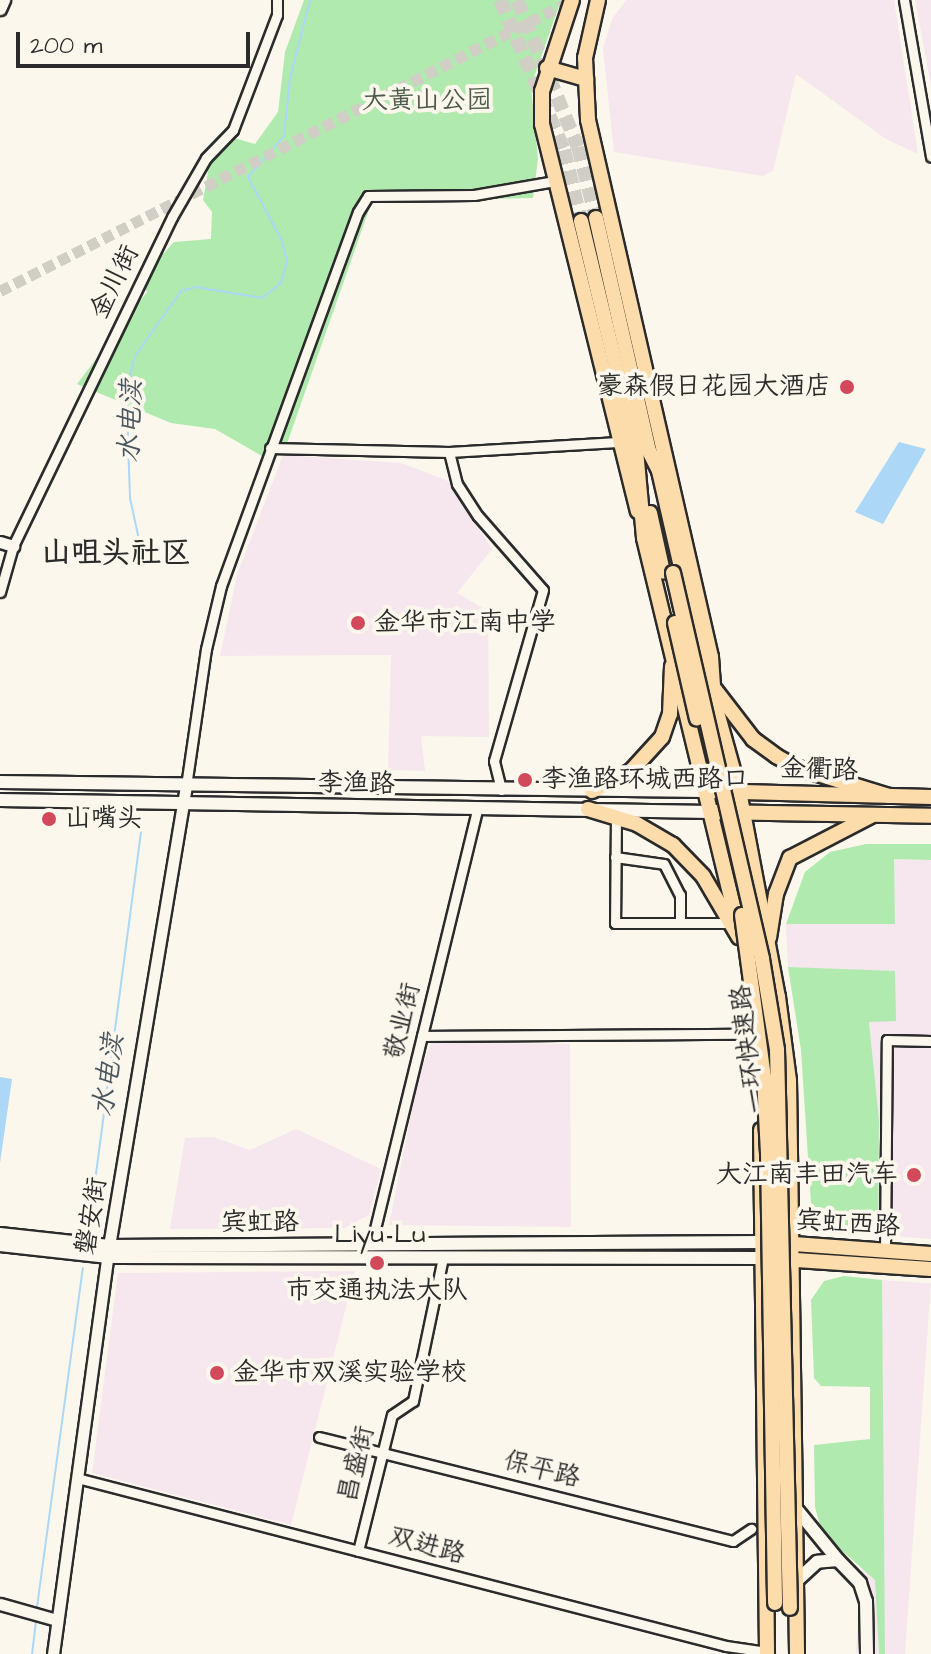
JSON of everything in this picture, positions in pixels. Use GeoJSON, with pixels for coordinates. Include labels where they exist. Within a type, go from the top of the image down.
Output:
{"type":"FeatureCollection","features":[{"type":"Feature","properties":{"kind":"main road"},"geometry":{"type":"LineString","coordinates":[[572,0],[547,68],[542,124],[618,442],[673,649],[740,938],[761,1101],[761,1250],[770,1653]]}},
{"type":"Feature","properties":{"kind":"main road"},"geometry":{"type":"LineString","coordinates":[[598,0],[588,24],[588,120],[711,657],[713,687],[753,739],[776,756],[798,768],[889,796]]}},
{"type":"Feature","properties":{"kind":"main road"},"geometry":{"type":"LineString","coordinates":[[547,68],[586,79]]}},
{"type":"Feature","properties":{"kind":"main road"},"geometry":{"type":"LineString","coordinates":[[589,219],[642,450],[644,538]]}},
{"type":"Feature","properties":{"kind":"main road"},"geometry":{"type":"LineString","coordinates":[[642,450],[659,471],[739,791],[770,950],[789,1080],[798,1511],[794,1654]]}},
{"type":"Feature","properties":{"kind":"main road","name":"一环快速路"},"geometry":{"type":"LineString","coordinates":[[642,450],[745,927],[764,1077],[782,1606],[794,1654]]}},
{"type":"Feature","properties":{"kind":"main road"},"geometry":{"type":"LineString","coordinates":[[592,791],[631,771],[662,737],[670,714],[673,649]]}},
{"type":"Feature","properties":{"kind":"main road","name":"李渔路"},"geometry":{"type":"LineString","coordinates":[[0,782],[705,791]]}},
{"type":"Feature","properties":{"kind":"main road","name":"金衢路"},"geometry":{"type":"LineString","coordinates":[[705,791],[931,797]]}},
{"type":"Feature","properties":{"kind":"main road","name":"李渔路"},"geometry":{"type":"LineString","coordinates":[[0,800],[588,809]]}},
{"type":"Feature","properties":{"kind":"main road"},"geometry":{"type":"LineString","coordinates":[[588,809],[616,814],[711,812]]}},
{"type":"Feature","properties":{"kind":"main road","name":"金衢路"},"geometry":{"type":"LineString","coordinates":[[711,812],[931,816]]}},
{"type":"Feature","properties":{"kind":"main road"},"geometry":{"type":"LineString","coordinates":[[616,814],[673,845],[703,876],[740,938]]}},
{"type":"Feature","properties":{"kind":"main road"},"geometry":{"type":"LineString","coordinates":[[770,950],[774,905],[790,858],[875,815]]}},
{"type":"Feature","properties":{"kind":"main road","name":"宾虹路"},"geometry":{"type":"LineString","coordinates":[[0,1234],[108,1251],[371,1245],[761,1250]]}},
{"type":"Feature","properties":{"kind":"main road","name":"Liyu Lu"},"geometry":{"type":"LineString","coordinates":[[0,1245],[108,1251],[443,1257],[761,1250]]}},
{"type":"Feature","properties":{"kind":"main road","name":"宾虹西路"},"geometry":{"type":"LineString","coordinates":[[761,1250],[931,1269]]}},
{"type":"Feature","properties":{"kind":"main road","name":"宾虹西路"},"geometry":{"type":"LineString","coordinates":[[791,1252],[931,1254]]}},
{"type":"Feature","properties":{"kind":"main road"},"geometry":{"type":"LineString","coordinates":[[798,1511],[860,1583],[866,1601],[867,1654]]}},
{"type":"Feature","properties":{"kind":"main road"},"geometry":{"type":"LineString","coordinates":[[798,1580],[817,1562],[838,1560]]}},
{"type":"Feature","properties":{"kind":"main road","name":"一环快速路"},"geometry":{"type":"LineString","coordinates":[[770,1653],[782,1606]]}},
{"type":"Feature","properties":{"kind":"street"},"geometry":{"type":"LineString","coordinates":[[0,9],[4,0]]}},
{"type":"Feature","properties":{"kind":"street","name":"金川街"},"geometry":{"type":"LineString","coordinates":[[0,592],[13,546],[172,217],[206,158],[233,130],[277,15],[277,0]]}},
{"type":"Feature","properties":{"kind":"street"},"geometry":{"type":"LineString","coordinates":[[904,0],[931,157]]}},
{"type":"Feature","properties":{"kind":"street"},"geometry":{"type":"LineString","coordinates":[[186,786],[206,649],[221,586],[270,448],[368,196],[474,195],[555,181]]}},
{"type":"Feature","properties":{"kind":"street"},"geometry":{"type":"LineString","coordinates":[[270,448],[449,452],[618,442]]}},
{"type":"Feature","properties":{"kind":"street"},"geometry":{"type":"LineString","coordinates":[[449,452],[457,484],[478,516],[543,590],[494,761],[501,790]]}},
{"type":"Feature","properties":{"kind":"street"},"geometry":{"type":"LineString","coordinates":[[0,542],[13,546]]}},
{"type":"Feature","properties":{"kind":"street","name":"磐安街"},"geometry":{"type":"LineString","coordinates":[[53,1654],[108,1251],[186,786]]}},
{"type":"Feature","properties":{"kind":"street","name":"敬业街"},"geometry":{"type":"LineString","coordinates":[[371,1245],[478,807]]}},
{"type":"Feature","properties":{"kind":"street"},"geometry":{"type":"LineString","coordinates":[[616,814],[615,923],[731,923]]}},
{"type":"Feature","properties":{"kind":"street"},"geometry":{"type":"LineString","coordinates":[[615,857],[664,864],[680,895],[680,923]]}},
{"type":"Feature","properties":{"kind":"street"},"geometry":{"type":"LineString","coordinates":[[422,1036],[738,1034]]}},
{"type":"Feature","properties":{"kind":"street"},"geometry":{"type":"LineString","coordinates":[[885,1251],[887,1040],[931,1041]]}},
{"type":"Feature","properties":{"kind":"street","name":"昌盛街"},"geometry":{"type":"LineString","coordinates":[[358,1551],[392,1415],[413,1401],[443,1257]]}},
{"type":"Feature","properties":{"kind":"street","name":"保平路"},"geometry":{"type":"LineString","coordinates":[[319,1437],[733,1541],[751,1529]]}},
{"type":"Feature","properties":{"kind":"street","name":"双进路"},"geometry":{"type":"LineString","coordinates":[[77,1478],[725,1650],[770,1653]]}},
{"type":"Feature","properties":{"kind":"street"},"geometry":{"type":"LineString","coordinates":[[0,1604],[57,1620]]}},
{"type":"Feature","properties":{"kind":"shaded area"},"geometry":{"type":"Polygon","coordinates":[[[626,0],[894,0],[918,154],[886,139],[796,74],[773,171],[763,176],[614,152],[603,49],[612,19],[626,0]]]}},
{"type":"Feature","properties":{"kind":"shaded area"},"geometry":{"type":"Polygon","coordinates":[[[915,0],[931,0],[931,86],[915,0]]]}},
{"type":"Feature","properties":{"kind":"shaded area","name":"金华市江南中学"},"geometry":{"type":"Polygon","coordinates":[[[283,455],[401,463],[448,481],[492,549],[457,593],[488,611],[489,737],[421,736],[425,771],[388,770],[391,655],[220,656],[237,575],[283,455]]]}},
{"type":"Feature","properties":{"kind":"shaded area"},"geometry":{"type":"Polygon","coordinates":[[[894,859],[931,860],[931,1239],[878,1235],[879,1120],[869,1022],[895,972],[788,967],[786,924],[894,924],[894,859]]]}},
{"type":"Feature","properties":{"kind":"shaded area"},"geometry":{"type":"Polygon","coordinates":[[[431,1043],[570,1044],[571,1227],[389,1225],[419,1075],[431,1043]]]}},
{"type":"Feature","properties":{"kind":"shaded area"},"geometry":{"type":"Polygon","coordinates":[[[296,1129],[381,1169],[369,1215],[344,1228],[170,1229],[185,1138],[213,1137],[250,1150],[296,1129]]]}},
{"type":"Feature","properties":{"kind":"shaded area","name":"金华市双溪实验学校"},"geometry":{"type":"Polygon","coordinates":[[[355,1271],[291,1525],[92,1473],[118,1273],[355,1271]]]}},
{"type":"Feature","properties":{"kind":"shaded area"},"geometry":{"type":"Polygon","coordinates":[[[882,1280],[931,1283],[905,1654],[856,1653],[882,1280]]]}},
{"type":"Feature","properties":{"kind":"green space","name":"大黄山公园"},"geometry":{"type":"Polygon","coordinates":[[[304,0],[561,0],[531,86],[538,159],[533,198],[372,201],[283,455],[262,456],[215,429],[171,423],[77,384],[147,292],[139,281],[174,242],[211,239],[212,212],[203,200],[210,160],[234,138],[255,144],[278,112],[285,52],[304,0]]]}},
{"type":"Feature","properties":{"kind":"green space"},"geometry":{"type":"Polygon","coordinates":[[[866,844],[931,844],[931,860],[894,859],[895,924],[786,924],[805,872],[830,852],[866,844]]]}},
{"type":"Feature","properties":{"kind":"green space"},"geometry":{"type":"Polygon","coordinates":[[[788,967],[895,971],[896,1021],[869,1022],[879,1120],[878,1235],[820,1231],[811,1204],[801,1050],[788,967]]]}},
{"type":"Feature","properties":{"kind":"green space"},"geometry":{"type":"Polygon","coordinates":[[[844,1276],[882,1280],[885,1654],[879,1654],[875,1580],[822,1533],[815,1507],[814,1445],[870,1439],[870,1387],[821,1386],[814,1378],[811,1300],[824,1281],[844,1276]]]}},
{"type":"Feature","properties":{"kind":"water"},"geometry":{"type":"Polygon","coordinates":[[[899,442],[926,449],[883,524],[855,512],[899,442]]]}},
{"type":"Feature","properties":{"kind":"water"},"geometry":{"type":"Polygon","coordinates":[[[0,1077],[12,1079],[0,1163],[0,1077]]]}},
{"type":"Feature","properties":{"kind":"waterway","name":"水电渎"},"geometry":{"type":"LineString","coordinates":[[141,549],[130,498],[128,441],[127,387],[135,356],[181,291],[196,287],[262,298],[281,283],[287,261],[281,239],[248,177],[284,136],[290,78],[310,0]]}},
{"type":"Feature","properties":{"kind":"waterway","name":"水电渎"},"geometry":{"type":"LineString","coordinates":[[89,1227],[142,827]]}},
{"type":"Feature","properties":{"kind":"waterway","name":"水电渎"},"geometry":{"type":"LineString","coordinates":[[37,1607],[83,1268]]}},
{"type":"Feature","properties":{"kind":"waterway"},"geometry":{"type":"LineString","coordinates":[[32,1654],[36,1621]]}},
{"type":"Feature","properties":{"kind":"tunnel"},"geometry":{"type":"LineString","coordinates":[[500,0],[564,150],[581,221]]}},
{"type":"Feature","properties":{"kind":"tunnel"},"geometry":{"type":"LineString","coordinates":[[517,0],[578,147],[596,218]]}},
{"type":"Feature","properties":{"kind":"tunnel"},"geometry":{"type":"LineString","coordinates":[[0,291],[573,0]]}},
{"type":"Feature","properties":{"kind":"place","name":"豪森假日花园大酒店"},"geometry":{"type":"Point","coordinates":[847,387]}},
{"type":"Feature","properties":{"kind":"place","name":"金华市江南中学"},"geometry":{"type":"Point","coordinates":[358,623]}},
{"type":"Feature","properties":{"kind":"place","name":"李渔路环城西路口"},"geometry":{"type":"Point","coordinates":[525,780]}},
{"type":"Feature","properties":{"kind":"place","name":"山嘴头"},"geometry":{"type":"Point","coordinates":[49,819]}},
{"type":"Feature","properties":{"kind":"place","name":"大江南丰田汽车"},"geometry":{"type":"Point","coordinates":[914,1175]}},
{"type":"Feature","properties":{"kind":"place","name":"市交通执法大队"},"geometry":{"type":"Point","coordinates":[377,1263]}},
{"type":"Feature","properties":{"kind":"place","name":"金华市双溪实验学校"},"geometry":{"type":"Point","coordinates":[217,1373]}},
{"type":"Feature","properties":{"kind":"district","name":"山咀头社区"},"geometry":{"type":"Point","coordinates":[116,553]}}]}
